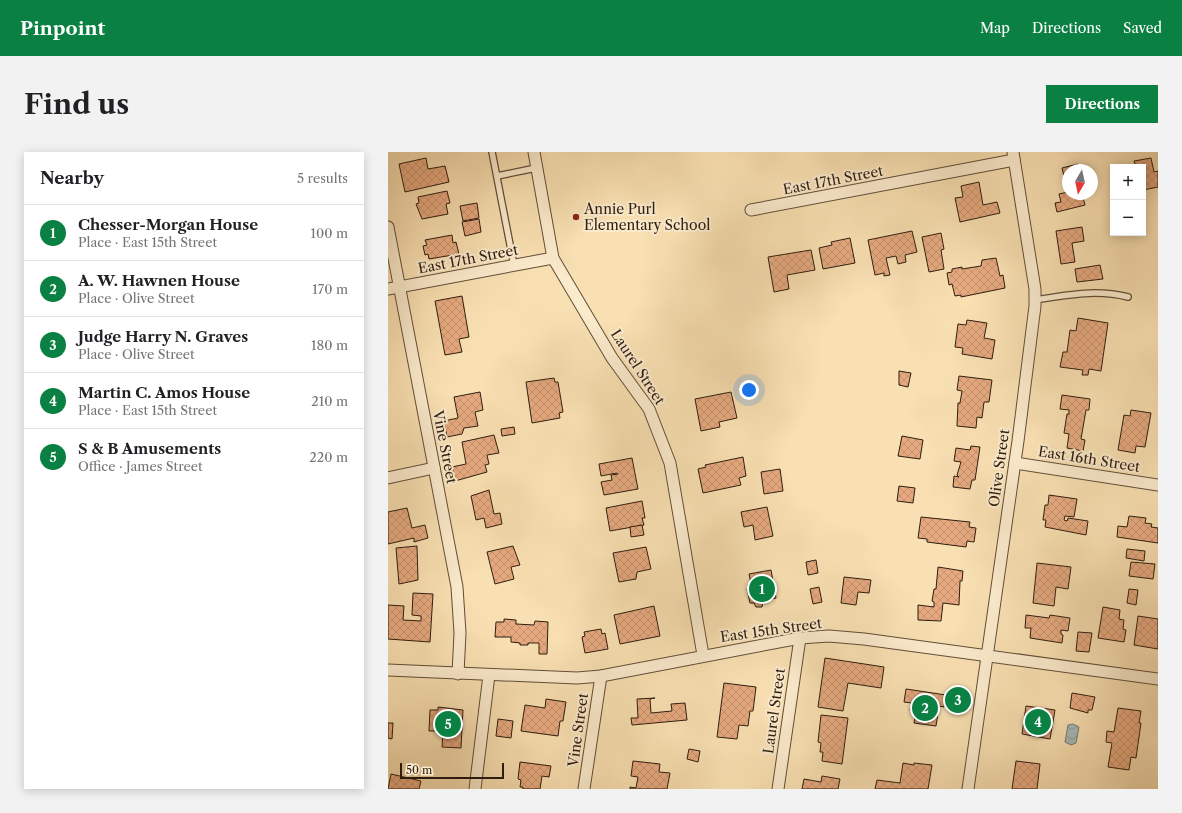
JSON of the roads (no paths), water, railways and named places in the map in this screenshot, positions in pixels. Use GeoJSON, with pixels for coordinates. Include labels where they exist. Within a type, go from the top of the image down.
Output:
{"type":"FeatureCollection","features":[{"type":"Feature","properties":{"kind":"street","name":"Laurel Street"},"geometry":{"type":"LineString","coordinates":[[534,152],[553,258],[612,358],[649,409],[670,463],[703,655]]}},
{"type":"Feature","properties":{"kind":"street","name":"East 17th Street"},"geometry":{"type":"LineString","coordinates":[[751,210],[1013,156]]}},
{"type":"Feature","properties":{"kind":"street","name":"Olive Street"},"geometry":{"type":"LineString","coordinates":[[968,789],[1015,463],[1035,300],[1013,156]]}},
{"type":"Feature","properties":{"kind":"street","name":"Vine Street"},"geometry":{"type":"LineString","coordinates":[[388,227],[394,288],[434,468],[457,587],[460,633],[458,674]]}},
{"type":"Feature","properties":{"kind":"street","name":"East 17th Street"},"geometry":{"type":"LineString","coordinates":[[394,288],[553,258]]}},
{"type":"Feature","properties":{"kind":"street","name":"East 16th Street"},"geometry":{"type":"LineString","coordinates":[[1015,463],[1158,485]]}},
{"type":"Feature","properties":{"kind":"street"},"geometry":{"type":"LineString","coordinates":[[388,478],[434,468]]}},
{"type":"Feature","properties":{"kind":"street","name":"East 15th Street"},"geometry":{"type":"LineString","coordinates":[[388,670],[577,678],[601,676],[703,655],[800,638],[829,636],[864,639],[1158,679]]}},
{"type":"Feature","properties":{"kind":"street","name":"Laurel Street"},"geometry":{"type":"LineString","coordinates":[[778,789],[800,638]]}},
{"type":"Feature","properties":{"kind":"street"},"geometry":{"type":"LineString","coordinates":[[475,789],[489,675]]}},
{"type":"Feature","properties":{"kind":"street","name":"Vine Street"},"geometry":{"type":"LineString","coordinates":[[584,789],[601,676]]}},
{"type":"Feature","properties":{"kind":"lane"},"geometry":{"type":"LineString","coordinates":[[492,152],[514,265]]}},
{"type":"Feature","properties":{"kind":"lane"},"geometry":{"type":"LineString","coordinates":[[497,176],[536,168]]}},
{"type":"Feature","properties":{"kind":"lane"},"geometry":{"type":"LineString","coordinates":[[1035,300],[1091,292],[1111,293],[1128,297]]}},
{"type":"Feature","properties":{"kind":"water"},"geometry":{"type":"Polygon","coordinates":[[[1073,724],[1079,727],[1076,743],[1071,745],[1065,742],[1068,725],[1073,724]]]}},
{"type":"Feature","properties":{"kind":"place","name":"Annie Purl Elementary School"},"geometry":{"type":"Point","coordinates":[576,217]}},
{"type":"Feature","properties":{"kind":"place","name":"Chesser-Morgan House"},"geometry":{"type":"Point","coordinates":[762,589]}},
{"type":"Feature","properties":{"kind":"place","name":"Judge Harry N. Graves"},"geometry":{"type":"Point","coordinates":[958,700]}},
{"type":"Feature","properties":{"kind":"place","name":"A. W. Hawnen House"},"geometry":{"type":"Point","coordinates":[925,708]}},
{"type":"Feature","properties":{"kind":"place","name":"Martin C. Amos House"},"geometry":{"type":"Point","coordinates":[1038,722]}},
{"type":"Feature","properties":{"kind":"place","name":"S & B Amusements"},"geometry":{"type":"Point","coordinates":[448,724]}}]}
